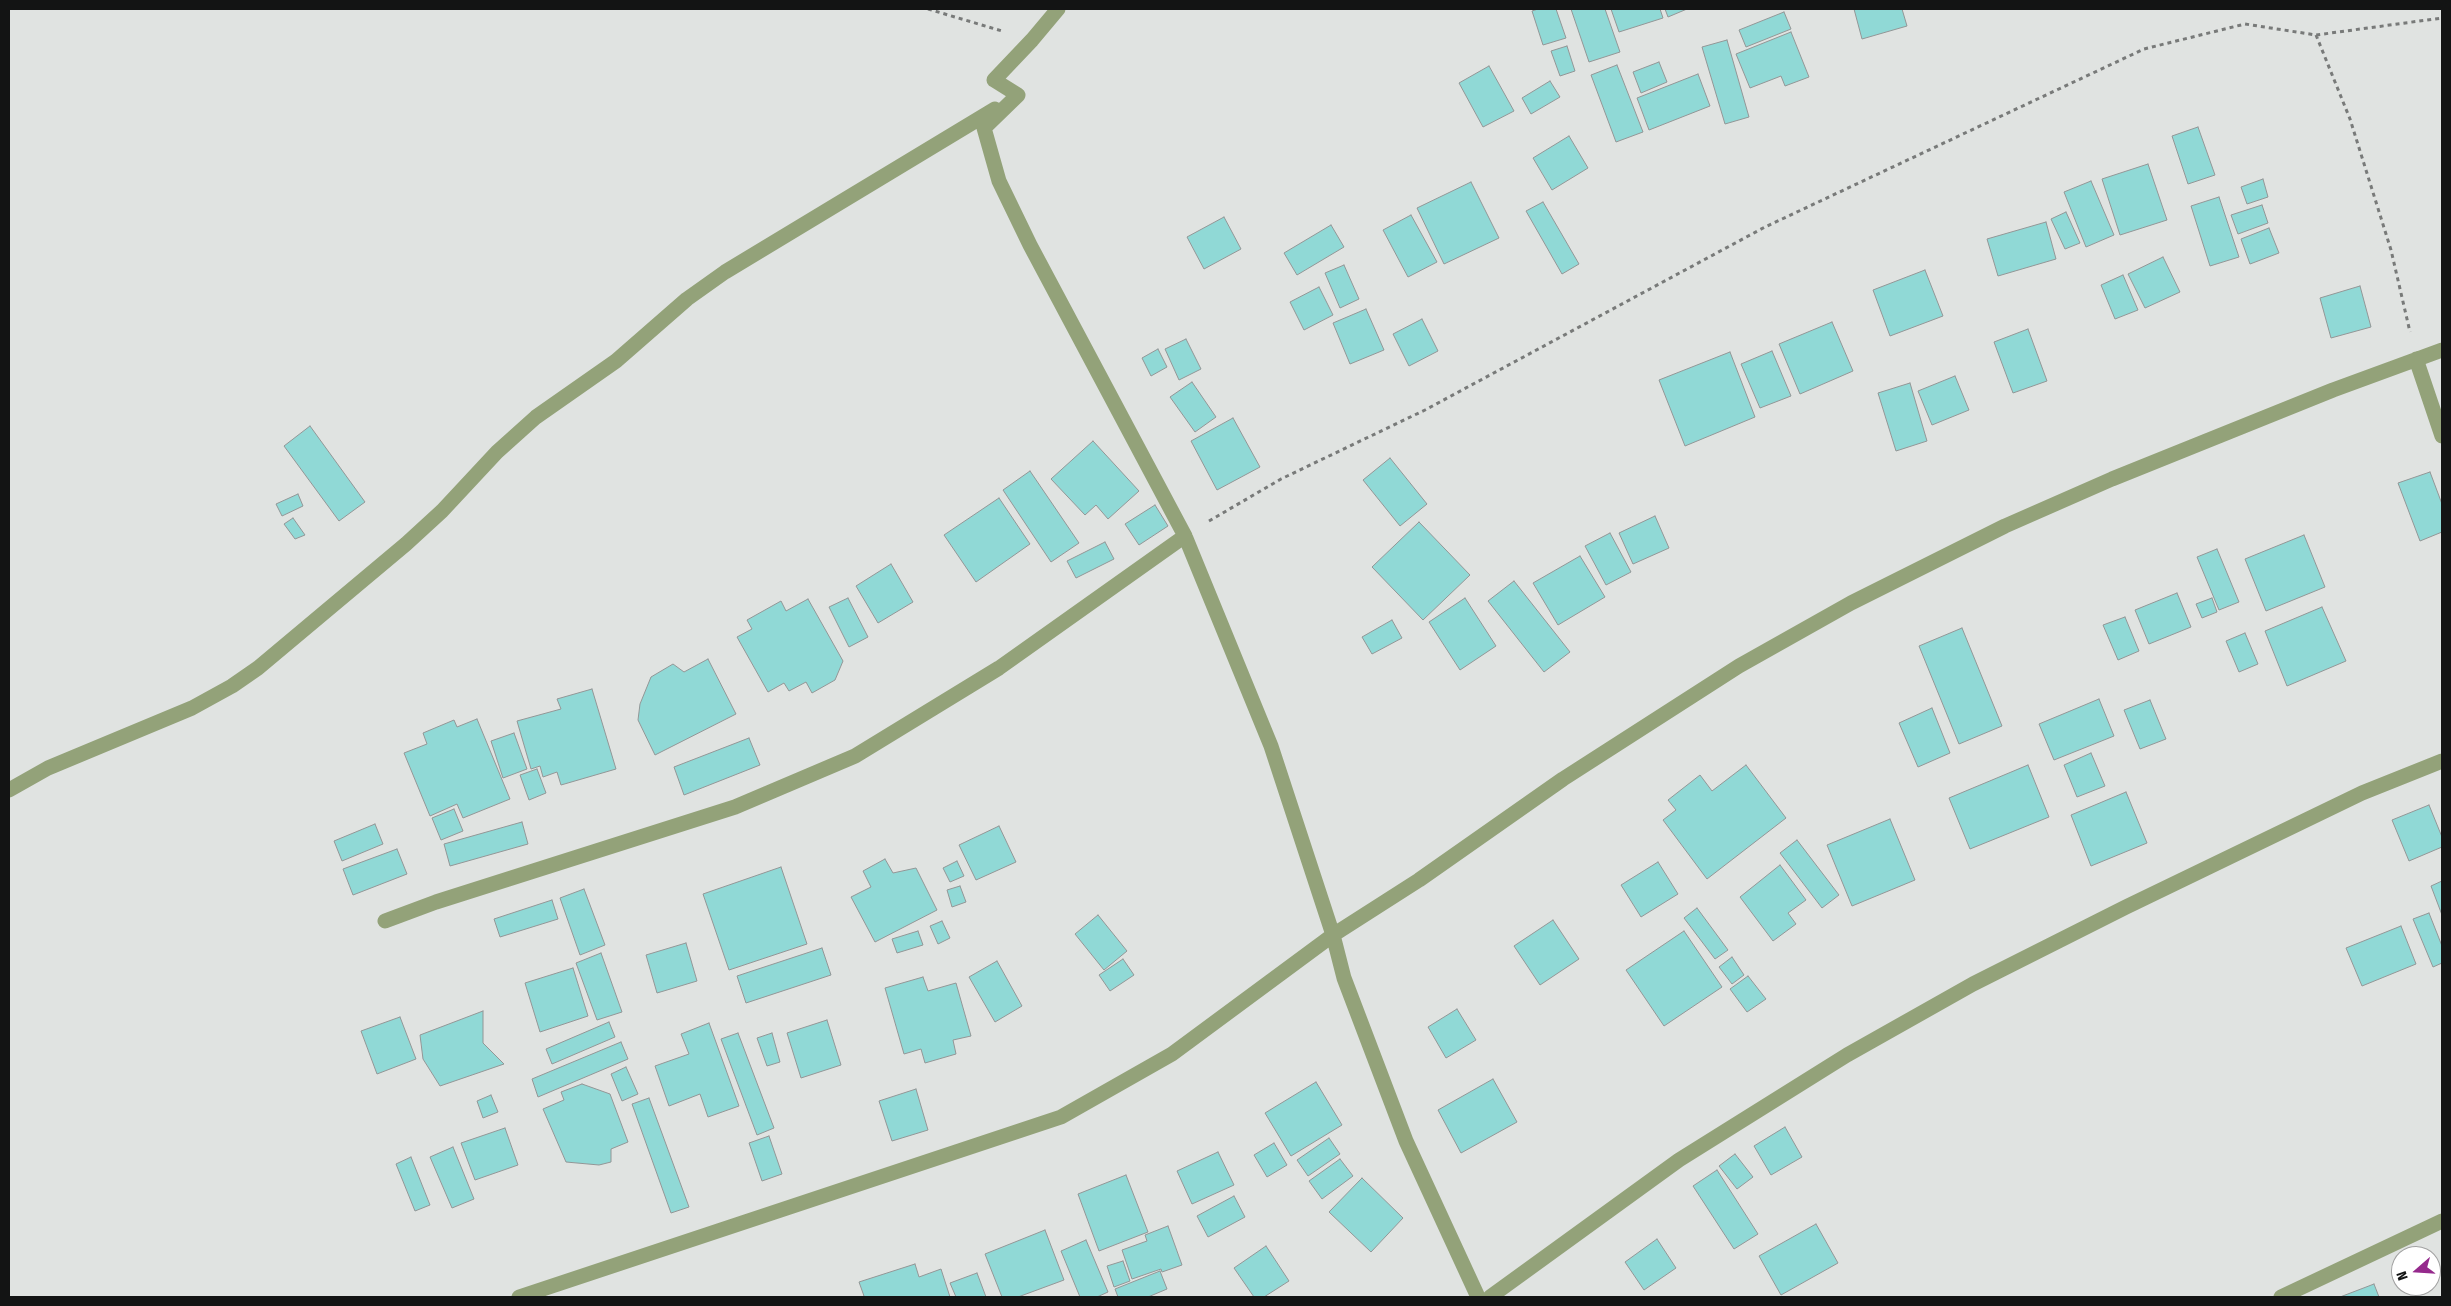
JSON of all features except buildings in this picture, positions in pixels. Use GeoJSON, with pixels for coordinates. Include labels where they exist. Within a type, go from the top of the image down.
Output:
{"type":"FeatureCollection","features":[{"type":"Feature","properties":{"kind":"street"},"geometry":{"type":"LineString","coordinates":[[1018,95],[994,80],[1058,9]]}},
{"type":"Feature","properties":{"kind":"street"},"geometry":{"type":"LineString","coordinates":[[1018,95],[984,128],[999,181],[1030,246],[1185,536],[1270,746],[1333,935],[1344,978],[1406,1141],[1478,1297]]}},
{"type":"Feature","properties":{"kind":"street"},"geometry":{"type":"LineString","coordinates":[[9,790],[48,768],[192,708],[232,686],[258,668],[406,544],[442,512],[497,452],[536,418],[616,361],[687,299],[725,272],[1018,95]]}},
{"type":"Feature","properties":{"kind":"street"},"geometry":{"type":"LineString","coordinates":[[519,1297],[1061,1116],[1172,1054],[1333,935],[1419,880],[1563,779],[1739,666],[1850,603],[2005,526],[2112,478],[2333,390],[2442,350]]}},
{"type":"Feature","properties":{"kind":"street"},"geometry":{"type":"LineString","coordinates":[[2416,359],[2442,436]]}},
{"type":"Feature","properties":{"kind":"street"},"geometry":{"type":"LineString","coordinates":[[385,921],[436,902],[735,807],[855,756],[998,668],[1185,536]]}},
{"type":"Feature","properties":{"kind":"street"},"geometry":{"type":"LineString","coordinates":[[1490,1297],[1679,1160],[1846,1055],[1956,993],[2126,906],[2362,793],[2442,761]]}},
{"type":"Feature","properties":{"kind":"street"},"geometry":{"type":"LineString","coordinates":[[2281,1297],[2442,1221]]}},
{"type":"Feature","properties":{"kind":"path"},"geometry":{"type":"LineString","coordinates":[[928,9],[1032,40]]}},
{"type":"Feature","properties":{"kind":"path"},"geometry":{"type":"LineString","coordinates":[[1185,536],[1281,479],[1425,410],[1765,227],[2144,49],[2245,24],[2316,35],[2442,18]]}},
{"type":"Feature","properties":{"kind":"path"},"geometry":{"type":"LineString","coordinates":[[2316,35],[2350,119],[2391,250],[2416,359]]}}]}
